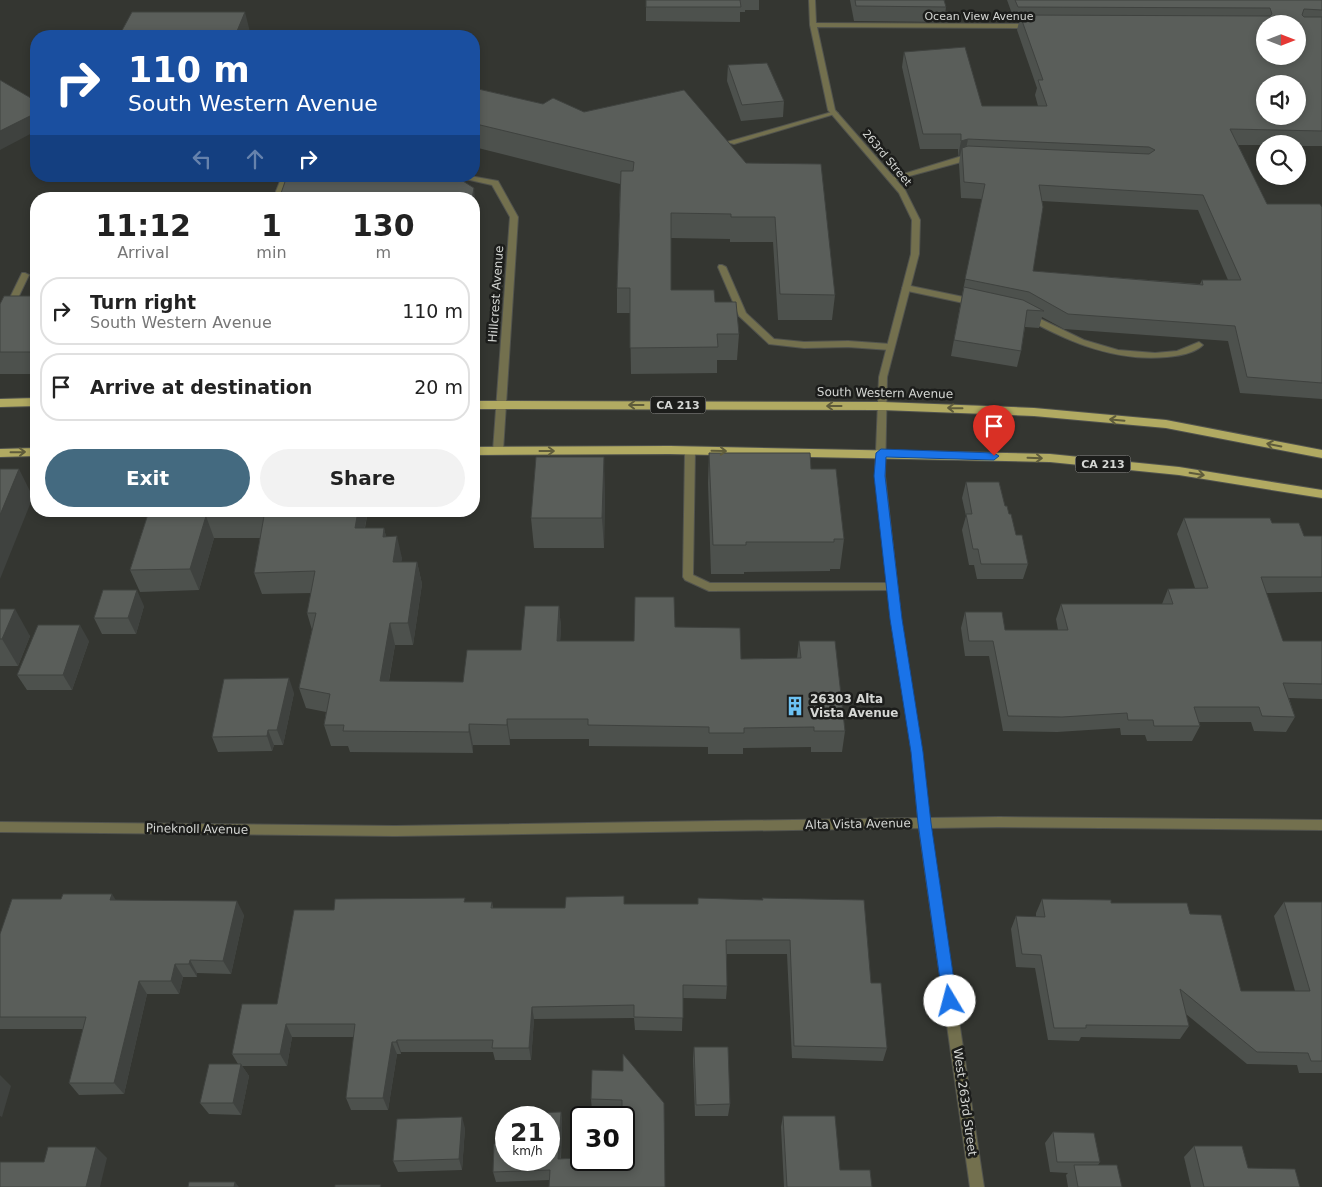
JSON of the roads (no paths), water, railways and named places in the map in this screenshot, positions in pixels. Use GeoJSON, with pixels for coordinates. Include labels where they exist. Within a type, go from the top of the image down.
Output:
{"type":"FeatureCollection","features":[{"type":"Feature","properties":{"kind":"main road"},"geometry":{"type":"LineString","coordinates":[[0,403],[30,402]]}},
{"type":"Feature","properties":{"kind":"main road","name":"South Western Avenue"},"geometry":{"type":"LineString","coordinates":[[480,405],[883,406],[1034,412],[1166,424],[1322,454]]}},
{"type":"Feature","properties":{"kind":"main road","name":"CA 213"},"geometry":{"type":"LineString","coordinates":[[480,451],[690,450],[1050,458],[1180,471],[1322,494]]}},
{"type":"Feature","properties":{"kind":"main road"},"geometry":{"type":"LineString","coordinates":[[0,453],[30,452]]}},
{"type":"Feature","properties":{"kind":"street","name":"263rd Street"},"geometry":{"type":"LineString","coordinates":[[812,0],[813,25],[834,112],[902,192],[916,220],[915,254],[883,377],[881,453]]}},
{"type":"Feature","properties":{"kind":"street","name":"Ocean View Avenue"},"geometry":{"type":"LineString","coordinates":[[813,25],[1039,26]]}},
{"type":"Feature","properties":{"kind":"street"},"geometry":{"type":"LineString","coordinates":[[731,142],[834,112]]}},
{"type":"Feature","properties":{"kind":"street"},"geometry":{"type":"LineString","coordinates":[[891,179],[965,158],[984,159]]}},
{"type":"Feature","properties":{"kind":"street","name":"Hillcrest Avenue"},"geometry":{"type":"LineString","coordinates":[[480,180],[495,183],[514,217],[498,451]]}},
{"type":"Feature","properties":{"kind":"street"},"geometry":{"type":"LineString","coordinates":[[722,266],[742,314],[772,342],[804,345],[848,344],[890,348]]}},
{"type":"Feature","properties":{"kind":"street"},"geometry":{"type":"LineString","coordinates":[[0,327],[25,275]]}},
{"type":"Feature","properties":{"kind":"street"},"geometry":{"type":"LineString","coordinates":[[906,288],[983,304]]}},
{"type":"Feature","properties":{"kind":"street"},"geometry":{"type":"LineString","coordinates":[[1022,312],[1064,335],[1091,346],[1132,356],[1175,354],[1199,345]]}},
{"type":"Feature","properties":{"kind":"street"},"geometry":{"type":"LineString","coordinates":[[690,450],[688,577],[709,587],[892,587]]}},
{"type":"Feature","properties":{"kind":"street","name":"West 263rd Street"},"geometry":{"type":"LineString","coordinates":[[881,453],[880,476],[892,587],[917,752],[924,823],[977,1187]]}},
{"type":"Feature","properties":{"kind":"street","name":"Alta Vista Avenue"},"geometry":{"type":"LineString","coordinates":[[395,831],[924,823],[1322,825]]}},
{"type":"Feature","properties":{"kind":"street","name":"Pineknoll Avenue"},"geometry":{"type":"LineString","coordinates":[[0,827],[395,831]]}},
{"type":"Feature","properties":{"kind":"place","name":"26303 Alta Vista Avenue"},"geometry":{"type":"Point","coordinates":[795,706]}}]}
